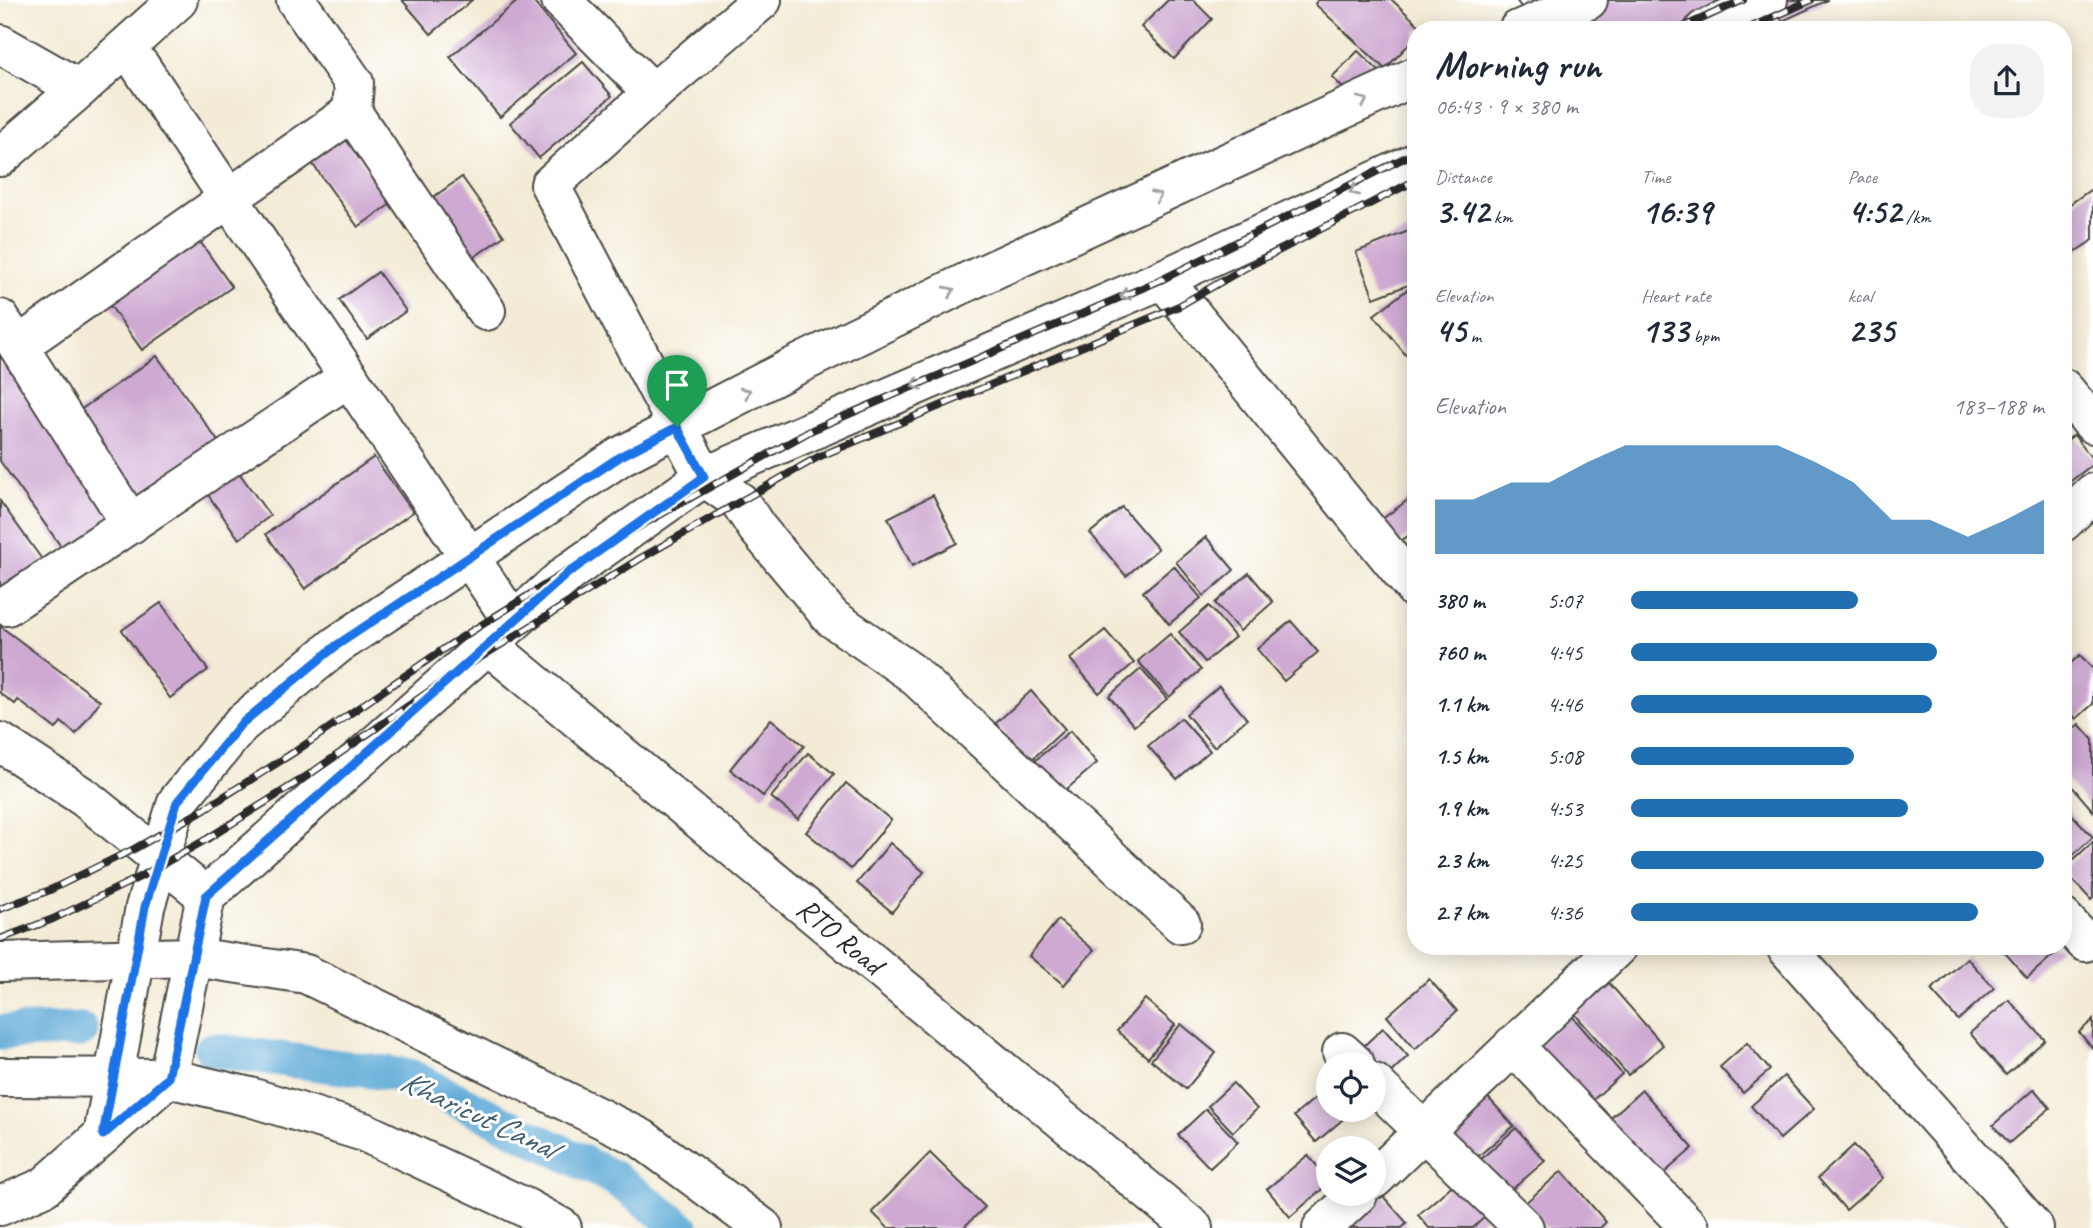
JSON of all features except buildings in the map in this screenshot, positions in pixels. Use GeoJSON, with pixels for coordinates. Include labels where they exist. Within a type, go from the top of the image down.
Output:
{"type":"FeatureCollection","features":[{"type":"Feature","properties":{"kind":"street"},"geometry":{"type":"LineString","coordinates":[[0,157],[178,0]]}},
{"type":"Feature","properties":{"kind":"street"},"geometry":{"type":"LineString","coordinates":[[296,0],[354,83],[352,112],[486,310]]}},
{"type":"Feature","properties":{"kind":"street"},"geometry":{"type":"LineString","coordinates":[[561,0],[653,93]]}},
{"type":"Feature","properties":{"kind":"street"},"geometry":{"type":"LineString","coordinates":[[762,0],[550,185],[704,477],[740,502],[757,528],[832,618],[912,673],[1181,924]]}},
{"type":"Feature","properties":{"kind":"street"},"geometry":{"type":"LineString","coordinates":[[1538,21],[1582,1]]}},
{"type":"Feature","properties":{"kind":"street"},"geometry":{"type":"LineString","coordinates":[[1727,21],[1756,10]]}},
{"type":"Feature","properties":{"kind":"street"},"geometry":{"type":"LineString","coordinates":[[0,44],[79,89]]}},
{"type":"Feature","properties":{"kind":"street","name":"RTO Road"},"geometry":{"type":"LineString","coordinates":[[140,66],[470,556],[500,633],[1193,1228]]}},
{"type":"Feature","properties":{"kind":"street"},"geometry":{"type":"LineString","coordinates":[[103,1135],[145,907],[177,802],[241,724],[337,645],[621,456],[787,370],[969,281],[1407,80]]}},
{"type":"Feature","properties":{"kind":"street"},"geometry":{"type":"LineString","coordinates":[[131,524],[9,332],[229,198],[352,112]]}},
{"type":"Feature","properties":{"kind":"street"},"geometry":{"type":"LineString","coordinates":[[0,1206],[44,1187],[168,1078],[206,896],[568,573],[704,477],[1163,279],[1407,166]]}},
{"type":"Feature","properties":{"kind":"street"},"geometry":{"type":"LineString","coordinates":[[1163,279],[1407,579]]}},
{"type":"Feature","properties":{"kind":"street"},"geometry":{"type":"LineString","coordinates":[[8,607],[349,377]]}},
{"type":"Feature","properties":{"kind":"street"},"geometry":{"type":"LineString","coordinates":[[2072,399],[2093,424]]}},
{"type":"Feature","properties":{"kind":"street"},"geometry":{"type":"LineString","coordinates":[[2072,513],[2093,493]]}},
{"type":"Feature","properties":{"kind":"street"},"geometry":{"type":"LineString","coordinates":[[0,742],[85,798],[206,896]]}},
{"type":"Feature","properties":{"kind":"street"},"geometry":{"type":"LineString","coordinates":[[1386,1167],[1609,955]]}},
{"type":"Feature","properties":{"kind":"street"},"geometry":{"type":"LineString","coordinates":[[1793,955],[2034,1228]]}},
{"type":"Feature","properties":{"kind":"street"},"geometry":{"type":"LineString","coordinates":[[0,962],[193,957],[306,974],[641,1138],[763,1228]]}},
{"type":"Feature","properties":{"kind":"street"},"geometry":{"type":"LineString","coordinates":[[1513,1045],[1690,1228]]}},
{"type":"Feature","properties":{"kind":"street"},"geometry":{"type":"LineString","coordinates":[[0,1077],[168,1078],[250,1097],[364,1132],[524,1207],[562,1228]]}},
{"type":"Feature","properties":{"kind":"street"},"geometry":{"type":"LineString","coordinates":[[1386,1095],[1524,1228]]}},
{"type":"Feature","properties":{"kind":"street"},"geometry":{"type":"LineString","coordinates":[[1322,1228],[1346,1206]]}},
{"type":"Feature","properties":{"kind":"waterway","name":"Kharicut Canal"},"geometry":{"type":"LineString","coordinates":[[0,1032],[81,1030]]}},
{"type":"Feature","properties":{"kind":"waterway","name":"Kharicut Canal"},"geometry":{"type":"LineString","coordinates":[[212,1050],[409,1076],[614,1178],[682,1228]]}},
{"type":"Feature","properties":{"kind":"railway"},"geometry":{"type":"LineString","coordinates":[[1697,21],[1743,0]]}},
{"type":"Feature","properties":{"kind":"railway"},"geometry":{"type":"LineString","coordinates":[[1765,21],[1811,0]]}},
{"type":"Feature","properties":{"kind":"railway"},"geometry":{"type":"LineString","coordinates":[[0,909],[50,890],[134,849],[198,813],[296,751],[448,646],[631,531],[812,430],[1163,279],[1407,157]]}},
{"type":"Feature","properties":{"kind":"railway"},"geometry":{"type":"LineString","coordinates":[[0,939],[53,919],[140,877],[207,839],[307,776],[460,670],[641,558],[818,457],[1179,306],[1243,269],[1407,185]]}},
{"type":"Feature","properties":{"kind":"route"},"geometry":{"type":"LineString","coordinates":[[677,427],[704,477],[568,573],[206,896],[168,1078],[103,1135],[145,907],[177,802],[241,724],[337,645],[621,456],[677,427]]}}]}
